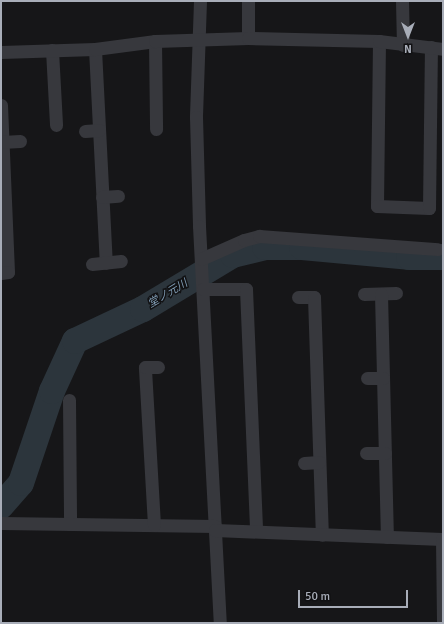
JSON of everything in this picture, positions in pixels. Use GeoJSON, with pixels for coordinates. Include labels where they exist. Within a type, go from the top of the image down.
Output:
{"type":"FeatureCollection","features":[{"type":"Feature","properties":{"kind":"street"},"geometry":{"type":"LineString","coordinates":[[200,1],[196,117],[201,259],[220,623]]}},
{"type":"Feature","properties":{"kind":"street"},"geometry":{"type":"LineString","coordinates":[[248,1],[248,38]]}},
{"type":"Feature","properties":{"kind":"street"},"geometry":{"type":"LineString","coordinates":[[402,1],[403,45]]}},
{"type":"Feature","properties":{"kind":"street"},"geometry":{"type":"LineString","coordinates":[[1,52],[95,49],[154,42],[248,38],[379,41],[437,48],[429,208],[377,206],[379,41]]}},
{"type":"Feature","properties":{"kind":"street"},"geometry":{"type":"LineString","coordinates":[[154,42],[156,129]]}},
{"type":"Feature","properties":{"kind":"street"},"geometry":{"type":"LineString","coordinates":[[95,49],[106,263]]}},
{"type":"Feature","properties":{"kind":"street"},"geometry":{"type":"LineString","coordinates":[[52,50],[56,125]]}},
{"type":"Feature","properties":{"kind":"street"},"geometry":{"type":"LineString","coordinates":[[1,105],[8,272],[1,273]]}},
{"type":"Feature","properties":{"kind":"street"},"geometry":{"type":"LineString","coordinates":[[85,130],[99,130]]}},
{"type":"Feature","properties":{"kind":"street"},"geometry":{"type":"LineString","coordinates":[[2,142],[20,141]]}},
{"type":"Feature","properties":{"kind":"street"},"geometry":{"type":"LineString","coordinates":[[102,198],[118,196]]}},
{"type":"Feature","properties":{"kind":"street"},"geometry":{"type":"LineString","coordinates":[[201,259],[244,240],[259,236],[438,249]]}},
{"type":"Feature","properties":{"kind":"street"},"geometry":{"type":"LineString","coordinates":[[92,264],[121,261]]}},
{"type":"Feature","properties":{"kind":"street"},"geometry":{"type":"LineString","coordinates":[[203,289],[246,289],[256,531]]}},
{"type":"Feature","properties":{"kind":"street"},"geometry":{"type":"LineString","coordinates":[[364,294],[396,293]]}},
{"type":"Feature","properties":{"kind":"street"},"geometry":{"type":"LineString","coordinates":[[381,294],[387,537]]}},
{"type":"Feature","properties":{"kind":"street"},"geometry":{"type":"LineString","coordinates":[[298,296],[314,296],[311,376],[319,462],[322,535]]}},
{"type":"Feature","properties":{"kind":"street"},"geometry":{"type":"LineString","coordinates":[[154,525],[145,367],[158,367]]}},
{"type":"Feature","properties":{"kind":"street"},"geometry":{"type":"LineString","coordinates":[[367,378],[383,378]]}},
{"type":"Feature","properties":{"kind":"street"},"geometry":{"type":"LineString","coordinates":[[69,400],[70,524]]}},
{"type":"Feature","properties":{"kind":"street"},"geometry":{"type":"LineString","coordinates":[[366,453],[385,453]]}},
{"type":"Feature","properties":{"kind":"street"},"geometry":{"type":"LineString","coordinates":[[304,463],[319,462]]}},
{"type":"Feature","properties":{"kind":"street"},"geometry":{"type":"LineString","coordinates":[[1,523],[154,525],[322,535],[442,539],[443,623]]}},
{"type":"Feature","properties":{"kind":"waterway","name":"堂ノ元川"},"geometry":{"type":"LineString","coordinates":[[1,506],[21,483],[52,391],[75,341],[143,309],[233,255],[265,247],[302,247],[409,257],[443,257]]}}]}
